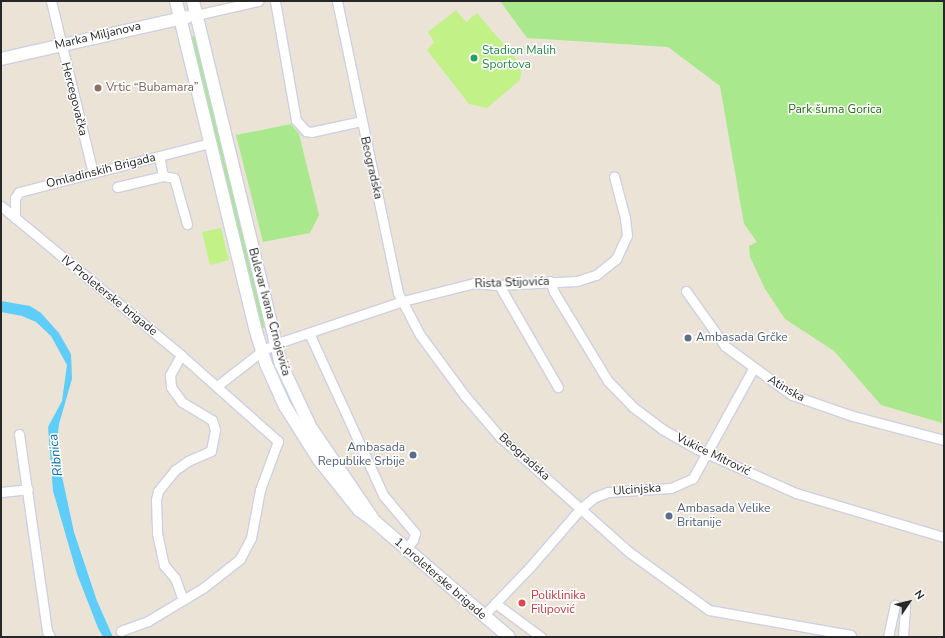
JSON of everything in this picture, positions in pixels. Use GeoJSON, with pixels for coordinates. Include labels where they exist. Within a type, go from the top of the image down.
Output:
{"type":"FeatureCollection","features":[{"type":"Feature","properties":{"kind":"main road","name":"Bulevar Ivana Crnojevića"},"geometry":{"type":"LineString","coordinates":[[176,1],[262,351],[286,406],[306,442],[348,498],[359,510],[373,520]]}},
{"type":"Feature","properties":{"kind":"main road","name":"Bulevar Ivana Crnojevića"},"geometry":{"type":"LineString","coordinates":[[193,1],[275,344],[286,379],[308,423],[373,520]]}},
{"type":"Feature","properties":{"kind":"main road","name":"Marka Miljanova"},"geometry":{"type":"LineString","coordinates":[[1,59],[61,44],[196,15]]}},
{"type":"Feature","properties":{"kind":"main road","name":"1. proleterske brigade"},"geometry":{"type":"LineString","coordinates":[[373,520],[405,550],[509,637]]}},
{"type":"Feature","properties":{"kind":"street","name":"Hercegovačka"},"geometry":{"type":"LineString","coordinates":[[51,1],[93,173]]}},
{"type":"Feature","properties":{"kind":"street"},"geometry":{"type":"LineString","coordinates":[[196,15],[258,1]]}},
{"type":"Feature","properties":{"kind":"street","name":"Beogradska"},"geometry":{"type":"LineString","coordinates":[[275,1],[296,120],[306,131],[311,132],[361,121]]}},
{"type":"Feature","properties":{"kind":"street","name":"Beogradska"},"geometry":{"type":"LineString","coordinates":[[337,1],[398,293],[420,335],[478,412],[500,437],[580,510],[664,580],[709,610],[851,635]]}},
{"type":"Feature","properties":{"kind":"street","name":"Omladinskih Brigada"},"geometry":{"type":"LineString","coordinates":[[15,218],[16,196],[19,192],[210,143]]}},
{"type":"Feature","properties":{"kind":"street"},"geometry":{"type":"LineString","coordinates":[[159,156],[163,176]]}},
{"type":"Feature","properties":{"kind":"street"},"geometry":{"type":"LineString","coordinates":[[117,187],[163,176],[174,178],[187,224]]}},
{"type":"Feature","properties":{"kind":"street","name":"Rista Stijovića"},"geometry":{"type":"LineString","coordinates":[[275,344],[402,301],[474,283],[499,285],[550,281],[577,281],[590,277],[607,268],[620,253],[625,241],[627,223],[614,176]]}},
{"type":"Feature","properties":{"kind":"street","name":"IV Proleterske brigade"},"geometry":{"type":"LineString","coordinates":[[1,206],[181,355],[276,438],[278,444],[267,467],[246,551],[216,580],[183,600]]}},
{"type":"Feature","properties":{"kind":"street","name":"Vukice Mitrović"},"geometry":{"type":"LineString","coordinates":[[550,281],[554,292],[604,375],[618,393],[662,429],[708,454],[796,493],[944,537]]}},
{"type":"Feature","properties":{"kind":"street"},"geometry":{"type":"LineString","coordinates":[[499,285],[558,387]]}},
{"type":"Feature","properties":{"kind":"street","name":"Atinska"},"geometry":{"type":"LineString","coordinates":[[686,291],[719,340],[753,369],[804,401],[944,440]]}},
{"type":"Feature","properties":{"kind":"street"},"geometry":{"type":"LineString","coordinates":[[309,333],[383,495],[414,532],[414,538],[405,550]]}},
{"type":"Feature","properties":{"kind":"street"},"geometry":{"type":"LineString","coordinates":[[217,386],[262,351],[275,344]]}},
{"type":"Feature","properties":{"kind":"street"},"geometry":{"type":"LineString","coordinates":[[121,631],[148,620],[183,600],[175,578],[164,565],[157,533],[156,500],[158,491],[175,470],[188,461],[211,451],[215,430],[212,420],[182,402],[171,387],[170,375],[181,355]]}},
{"type":"Feature","properties":{"kind":"street","name":"Ulcinjska"},"geometry":{"type":"LineString","coordinates":[[483,616],[530,567],[580,510],[605,493],[683,485],[698,472],[753,369]]}},
{"type":"Feature","properties":{"kind":"street"},"geometry":{"type":"LineString","coordinates":[[19,434],[28,489],[36,559],[47,631],[50,637]]}},
{"type":"Feature","properties":{"kind":"street"},"geometry":{"type":"LineString","coordinates":[[1,492],[28,489]]}},
{"type":"Feature","properties":{"kind":"street"},"geometry":{"type":"LineString","coordinates":[[495,603],[541,637]]}},
{"type":"Feature","properties":{"kind":"street"},"geometry":{"type":"LineString","coordinates":[[888,637],[895,605]]}},
{"type":"Feature","properties":{"kind":"street"},"geometry":{"type":"LineString","coordinates":[[903,637],[905,606]]}},
{"type":"Feature","properties":{"kind":"green space","name":"Park šuma Gorica"},"geometry":{"type":"Polygon","coordinates":[[[500,1],[944,1],[942,423],[881,405],[834,351],[785,319],[765,289],[750,257],[749,246],[757,242],[744,224],[720,86],[668,47],[527,38],[500,1]]]}},
{"type":"Feature","properties":{"kind":"green space","name":"Stadion Malih Sportova"},"geometry":{"type":"Polygon","coordinates":[[[456,10],[466,22],[477,13],[522,66],[520,80],[487,108],[469,104],[427,50],[434,42],[428,32],[456,10]]]}},
{"type":"Feature","properties":{"kind":"green space"},"geometry":{"type":"Polygon","coordinates":[[[195,36],[268,327],[261,328],[189,37],[195,36]]]}},
{"type":"Feature","properties":{"kind":"green space"},"geometry":{"type":"Polygon","coordinates":[[[291,124],[299,134],[319,215],[310,233],[263,242],[236,135],[291,124]]]}},
{"type":"Feature","properties":{"kind":"green space"},"geometry":{"type":"Polygon","coordinates":[[[221,228],[229,260],[210,265],[202,232],[221,228]]]}},
{"type":"Feature","properties":{"kind":"water","name":"Ribnica"},"geometry":{"type":"Polygon","coordinates":[[[1,301],[30,306],[41,313],[59,333],[71,354],[72,379],[59,424],[57,442],[60,467],[74,532],[97,601],[113,637],[103,637],[98,628],[77,574],[53,491],[48,427],[62,401],[67,365],[51,336],[36,322],[22,316],[1,312],[1,301]]]}},
{"type":"Feature","properties":{"kind":"place","name":"Stadion Malih Sportova"},"geometry":{"type":"Point","coordinates":[474,58]}},
{"type":"Feature","properties":{"kind":"place","name":"Vrtic “Bubamara”"},"geometry":{"type":"Point","coordinates":[98,88]}},
{"type":"Feature","properties":{"kind":"place","name":"Ambasada Grčke"},"geometry":{"type":"Point","coordinates":[688,338]}},
{"type":"Feature","properties":{"kind":"place","name":"Ambasada Republike Srbije"},"geometry":{"type":"Point","coordinates":[413,455]}},
{"type":"Feature","properties":{"kind":"place","name":"Ambasada Velike Britanije"},"geometry":{"type":"Point","coordinates":[669,516]}},
{"type":"Feature","properties":{"kind":"place","name":"Poliklinika Filipović"},"geometry":{"type":"Point","coordinates":[522,603]}}]}
